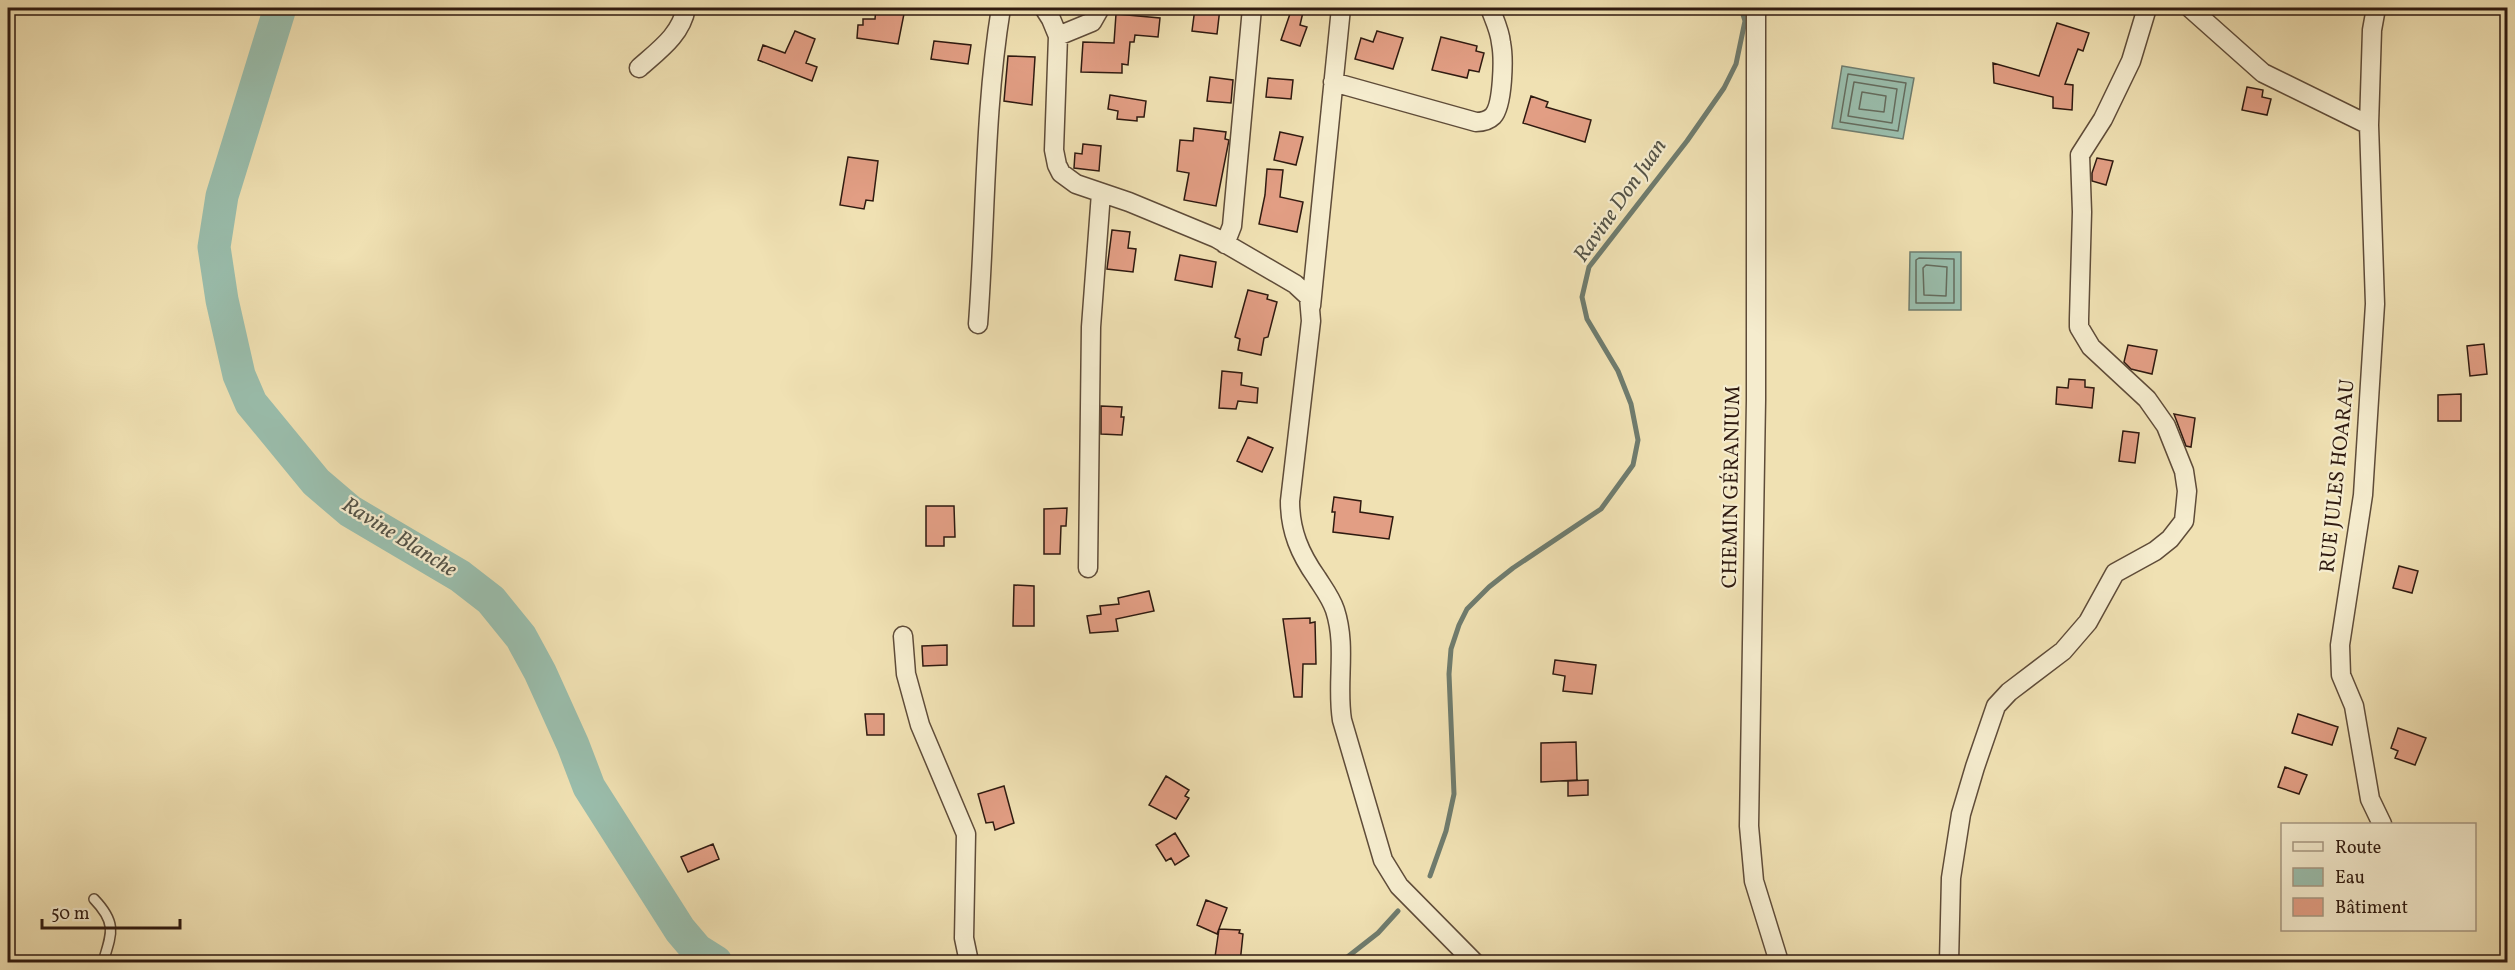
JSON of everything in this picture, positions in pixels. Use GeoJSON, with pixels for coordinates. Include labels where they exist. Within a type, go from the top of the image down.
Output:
{"type":"FeatureCollection","features":[{"type":"Feature","properties":{"kind":"street"},"geometry":{"type":"LineString","coordinates":[[639,68],[671,39],[680,26],[686,8]]}},
{"type":"Feature","properties":{"kind":"street"},"geometry":{"type":"LineString","coordinates":[[978,324],[988,131],[1001,8]]}},
{"type":"Feature","properties":{"kind":"street"},"geometry":{"type":"LineString","coordinates":[[1044,8],[1058,36],[1054,150],[1057,165],[1062,173],[1076,184],[1129,202],[1224,244],[1304,290],[1311,306]]}},
{"type":"Feature","properties":{"kind":"street"},"geometry":{"type":"LineString","coordinates":[[1058,36],[1092,22],[1100,8]]}},
{"type":"Feature","properties":{"kind":"street"},"geometry":{"type":"LineString","coordinates":[[1224,244],[1232,226],[1252,8]]}},
{"type":"Feature","properties":{"kind":"street"},"geometry":{"type":"LineString","coordinates":[[1341,8],[1290,501],[1290,522],[1300,551],[1335,609],[1341,637],[1342,677],[1339,705],[1341,720],[1383,860],[1399,886],[1474,963]]}},
{"type":"Feature","properties":{"kind":"street"},"geometry":{"type":"LineString","coordinates":[[1334,82],[1476,122],[1485,122],[1491,118],[1498,104],[1503,55],[1501,40],[1490,8]]}},
{"type":"Feature","properties":{"kind":"street","name":"CHEMIN GÉRANIUM"},"geometry":{"type":"LineString","coordinates":[[1756,8],[1756,400],[1749,826],[1754,881],[1779,963]]}},
{"type":"Feature","properties":{"kind":"street"},"geometry":{"type":"LineString","coordinates":[[1949,963],[1951,878],[1961,814],[1996,706],[2009,692],[2063,651],[2088,622],[2115,573],[2155,551],[2170,539],[2184,521],[2187,491],[2184,471],[2166,426],[2147,399],[2091,347],[2079,327],[2082,212],[2080,155],[2103,119],[2131,61],[2147,8]]}},
{"type":"Feature","properties":{"kind":"street"},"geometry":{"type":"LineString","coordinates":[[2190,8],[2263,73],[2369,125]]}},
{"type":"Feature","properties":{"kind":"street","name":"RUE JULES HOARAU"},"geometry":{"type":"LineString","coordinates":[[2376,8],[2372,30],[2369,125],[2375,304],[2363,495],[2340,645],[2341,675],[2354,706],[2370,799],[2381,823]]}},
{"type":"Feature","properties":{"kind":"street"},"geometry":{"type":"LineString","coordinates":[[1088,568],[1091,327],[1101,193]]}},
{"type":"Feature","properties":{"kind":"street"},"geometry":{"type":"LineString","coordinates":[[903,636],[906,674],[920,725],[966,834],[964,938],[969,963]]}},
{"type":"Feature","properties":{"kind":"lane"},"geometry":{"type":"LineString","coordinates":[[94,899],[107,913],[111,923],[111,936],[104,963]]}},
{"type":"Feature","properties":{"kind":"water"},"geometry":{"type":"Polygon","coordinates":[[[1842,66],[1914,78],[1903,139],[1832,128],[1842,66]]]}},
{"type":"Feature","properties":{"kind":"water"},"geometry":{"type":"Polygon","coordinates":[[[1910,252],[1961,252],[1961,310],[1909,310],[1910,252]]]}},
{"type":"Feature","properties":{"kind":"building"},"geometry":{"type":"Polygon","coordinates":[[[876,8],[898,8],[897,13],[904,14],[898,44],[857,38],[858,25],[863,25],[863,19],[875,19],[876,8]]]}},
{"type":"Feature","properties":{"kind":"building"},"geometry":{"type":"Polygon","coordinates":[[[1195,8],[1220,8],[1217,34],[1192,31],[1195,8]]]}},
{"type":"Feature","properties":{"kind":"building"},"geometry":{"type":"Polygon","coordinates":[[[1292,8],[1304,8],[1300,25],[1307,27],[1300,46],[1281,40],[1292,8]]]}},
{"type":"Feature","properties":{"kind":"building"},"geometry":{"type":"Polygon","coordinates":[[[1116,14],[1160,18],[1158,37],[1135,35],[1134,42],[1130,42],[1128,65],[1122,64],[1122,73],[1081,72],[1083,42],[1114,43],[1116,14]]]}},
{"type":"Feature","properties":{"kind":"building"},"geometry":{"type":"Polygon","coordinates":[[[2057,23],[2089,33],[2083,51],[2078,49],[2065,84],[2073,85],[2072,110],[2053,108],[2053,97],[1994,83],[1993,63],[2039,76],[2057,23]]]}},
{"type":"Feature","properties":{"kind":"building"},"geometry":{"type":"Polygon","coordinates":[[[795,31],[815,39],[806,63],[817,67],[812,81],[758,60],[763,45],[785,53],[795,31]]]}},
{"type":"Feature","properties":{"kind":"building"},"geometry":{"type":"Polygon","coordinates":[[[1377,31],[1403,38],[1393,69],[1355,59],[1361,38],[1373,42],[1377,31]]]}},
{"type":"Feature","properties":{"kind":"building"},"geometry":{"type":"Polygon","coordinates":[[[1441,37],[1477,46],[1476,51],[1484,53],[1479,72],[1469,70],[1467,78],[1432,70],[1441,37]]]}},
{"type":"Feature","properties":{"kind":"building"},"geometry":{"type":"Polygon","coordinates":[[[934,41],[971,45],[968,64],[931,59],[934,41]]]}},
{"type":"Feature","properties":{"kind":"building"},"geometry":{"type":"Polygon","coordinates":[[[1008,56],[1035,57],[1032,105],[1004,101],[1008,56]]]}},
{"type":"Feature","properties":{"kind":"building"},"geometry":{"type":"Polygon","coordinates":[[[1210,77],[1233,80],[1231,103],[1207,101],[1210,77]]]}},
{"type":"Feature","properties":{"kind":"building"},"geometry":{"type":"Polygon","coordinates":[[[1268,78],[1293,80],[1291,99],[1266,97],[1268,78]]]}},
{"type":"Feature","properties":{"kind":"building"},"geometry":{"type":"Polygon","coordinates":[[[2247,87],[2263,90],[2262,97],[2271,99],[2267,115],[2242,110],[2247,87]]]}},
{"type":"Feature","properties":{"kind":"building"},"geometry":{"type":"Polygon","coordinates":[[[1110,95],[1146,101],[1144,117],[1137,117],[1137,121],[1117,119],[1118,111],[1108,109],[1110,95]]]}},
{"type":"Feature","properties":{"kind":"building"},"geometry":{"type":"Polygon","coordinates":[[[1531,96],[1548,102],[1546,107],[1591,120],[1585,142],[1523,123],[1531,96]]]}},
{"type":"Feature","properties":{"kind":"building"},"geometry":{"type":"Polygon","coordinates":[[[1194,128],[1226,132],[1225,139],[1229,140],[1216,206],[1184,200],[1189,173],[1177,171],[1180,140],[1193,141],[1194,128]]]}},
{"type":"Feature","properties":{"kind":"building"},"geometry":{"type":"Polygon","coordinates":[[[1280,132],[1303,137],[1296,165],[1274,160],[1280,132]]]}},
{"type":"Feature","properties":{"kind":"building"},"geometry":{"type":"Polygon","coordinates":[[[1083,144],[1101,146],[1099,171],[1074,168],[1075,153],[1082,154],[1083,144]]]}},
{"type":"Feature","properties":{"kind":"building"},"geometry":{"type":"Polygon","coordinates":[[[848,157],[878,161],[873,201],[866,200],[864,209],[840,205],[848,157]]]}},
{"type":"Feature","properties":{"kind":"building"},"geometry":{"type":"Polygon","coordinates":[[[2097,158],[2113,161],[2106,185],[2092,181],[2097,158]]]}},
{"type":"Feature","properties":{"kind":"building"},"geometry":{"type":"Polygon","coordinates":[[[1267,169],[1283,170],[1280,197],[1303,202],[1297,232],[1259,224],[1267,169]]]}},
{"type":"Feature","properties":{"kind":"building"},"geometry":{"type":"Polygon","coordinates":[[[1112,230],[1130,232],[1128,248],[1136,249],[1133,272],[1107,269],[1112,230]]]}},
{"type":"Feature","properties":{"kind":"building"},"geometry":{"type":"Polygon","coordinates":[[[1180,255],[1216,262],[1212,287],[1175,280],[1180,255]]]}},
{"type":"Feature","properties":{"kind":"building"},"geometry":{"type":"Polygon","coordinates":[[[1248,290],[1268,295],[1267,299],[1277,302],[1268,337],[1264,338],[1261,355],[1238,350],[1240,339],[1235,337],[1248,290]]]}},
{"type":"Feature","properties":{"kind":"building"},"geometry":{"type":"Polygon","coordinates":[[[2484,344],[2487,374],[2470,376],[2467,346],[2484,344]]]}},
{"type":"Feature","properties":{"kind":"building"},"geometry":{"type":"Polygon","coordinates":[[[2128,345],[2157,350],[2152,374],[2131,369],[2124,362],[2128,345]]]}},
{"type":"Feature","properties":{"kind":"building"},"geometry":{"type":"Polygon","coordinates":[[[1222,371],[1242,373],[1241,385],[1258,388],[1257,403],[1238,401],[1236,409],[1219,408],[1222,371]]]}},
{"type":"Feature","properties":{"kind":"building"},"geometry":{"type":"Polygon","coordinates":[[[2069,379],[2085,380],[2085,387],[2094,388],[2092,408],[2056,404],[2057,387],[2068,388],[2069,379]]]}},
{"type":"Feature","properties":{"kind":"building"},"geometry":{"type":"Polygon","coordinates":[[[2461,394],[2461,421],[2438,421],[2438,395],[2461,394]]]}},
{"type":"Feature","properties":{"kind":"building"},"geometry":{"type":"Polygon","coordinates":[[[1101,406],[1122,407],[1121,417],[1124,417],[1122,435],[1101,434],[1101,406]]]}},
{"type":"Feature","properties":{"kind":"building"},"geometry":{"type":"Polygon","coordinates":[[[2174,414],[2195,418],[2191,447],[2186,446],[2174,414]]]}},
{"type":"Feature","properties":{"kind":"building"},"geometry":{"type":"Polygon","coordinates":[[[2123,431],[2139,433],[2135,463],[2119,461],[2123,431]]]}},
{"type":"Feature","properties":{"kind":"building"},"geometry":{"type":"Polygon","coordinates":[[[1248,437],[1273,448],[1262,472],[1237,461],[1248,437]]]}},
{"type":"Feature","properties":{"kind":"building"},"geometry":{"type":"Polygon","coordinates":[[[1334,497],[1361,501],[1360,512],[1393,517],[1389,539],[1333,532],[1334,497]]]}},
{"type":"Feature","properties":{"kind":"building"},"geometry":{"type":"Polygon","coordinates":[[[926,506],[954,506],[955,537],[944,537],[944,546],[926,546],[926,506]]]}},
{"type":"Feature","properties":{"kind":"building"},"geometry":{"type":"Polygon","coordinates":[[[1067,508],[1066,526],[1061,526],[1060,554],[1044,554],[1044,509],[1067,508]]]}},
{"type":"Feature","properties":{"kind":"building"},"geometry":{"type":"Polygon","coordinates":[[[2399,566],[2418,571],[2412,593],[2393,588],[2399,566]]]}},
{"type":"Feature","properties":{"kind":"building"},"geometry":{"type":"Polygon","coordinates":[[[1014,585],[1034,586],[1034,626],[1013,626],[1014,585]]]}},
{"type":"Feature","properties":{"kind":"building"},"geometry":{"type":"Polygon","coordinates":[[[1149,591],[1154,611],[1116,619],[1118,631],[1090,633],[1087,616],[1101,614],[1100,606],[1119,604],[1118,598],[1149,591]]]}},
{"type":"Feature","properties":{"kind":"building"},"geometry":{"type":"Polygon","coordinates":[[[1310,618],[1310,623],[1315,622],[1316,664],[1303,664],[1302,697],[1294,697],[1283,619],[1310,618]]]}},
{"type":"Feature","properties":{"kind":"building"},"geometry":{"type":"Polygon","coordinates":[[[947,645],[947,665],[923,666],[922,646],[947,645]]]}},
{"type":"Feature","properties":{"kind":"building"},"geometry":{"type":"Polygon","coordinates":[[[1555,660],[1596,665],[1592,694],[1563,691],[1565,676],[1553,674],[1555,660]]]}},
{"type":"Feature","properties":{"kind":"building"},"geometry":{"type":"Polygon","coordinates":[[[865,714],[884,714],[884,735],[867,735],[865,714]]]}},
{"type":"Feature","properties":{"kind":"building"},"geometry":{"type":"Polygon","coordinates":[[[2298,714],[2338,727],[2332,745],[2292,733],[2298,714]]]}},
{"type":"Feature","properties":{"kind":"building"},"geometry":{"type":"Polygon","coordinates":[[[2398,728],[2426,738],[2415,765],[2395,758],[2398,751],[2391,748],[2398,728]]]}},
{"type":"Feature","properties":{"kind":"building"},"geometry":{"type":"Polygon","coordinates":[[[1576,742],[1577,780],[1541,782],[1541,743],[1576,742]]]}},
{"type":"Feature","properties":{"kind":"building"},"geometry":{"type":"Polygon","coordinates":[[[2285,767],[2307,775],[2299,794],[2278,787],[2285,767]]]}},
{"type":"Feature","properties":{"kind":"building"},"geometry":{"type":"Polygon","coordinates":[[[1166,776],[1189,790],[1185,796],[1189,798],[1176,819],[1149,805],[1166,776]]]}},
{"type":"Feature","properties":{"kind":"building"},"geometry":{"type":"Polygon","coordinates":[[[1588,780],[1588,795],[1568,796],[1568,781],[1588,780]]]}},
{"type":"Feature","properties":{"kind":"building"},"geometry":{"type":"Polygon","coordinates":[[[1004,786],[1014,823],[995,830],[993,822],[986,823],[978,794],[1004,786]]]}},
{"type":"Feature","properties":{"kind":"building"},"geometry":{"type":"Polygon","coordinates":[[[1175,833],[1189,856],[1175,865],[1171,858],[1166,861],[1156,845],[1175,833]]]}},
{"type":"Feature","properties":{"kind":"building"},"geometry":{"type":"Polygon","coordinates":[[[713,844],[719,859],[688,872],[681,857],[713,844]]]}},
{"type":"Feature","properties":{"kind":"building"},"geometry":{"type":"Polygon","coordinates":[[[1206,900],[1227,908],[1217,934],[1197,925],[1206,900]]]}},
{"type":"Feature","properties":{"kind":"building"},"geometry":{"type":"Polygon","coordinates":[[[1219,929],[1240,930],[1239,933],[1243,934],[1240,963],[1222,963],[1223,957],[1215,957],[1219,929]]]}},
{"type":"Feature","properties":{"kind":"waterway","name":"Ravine Blanche"},"geometry":{"type":"LineString","coordinates":[[280,8],[222,196],[214,247],[222,300],[239,375],[251,403],[316,482],[350,511],[460,576],[491,600],[521,637],[540,672],[589,787],[680,930],[697,950],[716,962]]}},
{"type":"Feature","properties":{"kind":"waterway","name":"Ravine Don Juan"},"geometry":{"type":"LineString","coordinates":[[1430,876],[1446,831],[1454,794],[1449,674],[1451,649],[1459,625],[1467,609],[1489,587],[1513,568],[1601,509],[1633,465],[1638,440],[1631,404],[1618,371],[1587,319],[1582,297],[1589,267],[1687,141],[1724,88],[1736,64],[1745,21],[1741,8]]}},
{"type":"Feature","properties":{"kind":"waterway","name":"Ravine Don Juan"},"geometry":{"type":"LineString","coordinates":[[1341,962],[1378,933],[1398,911]]}}]}
